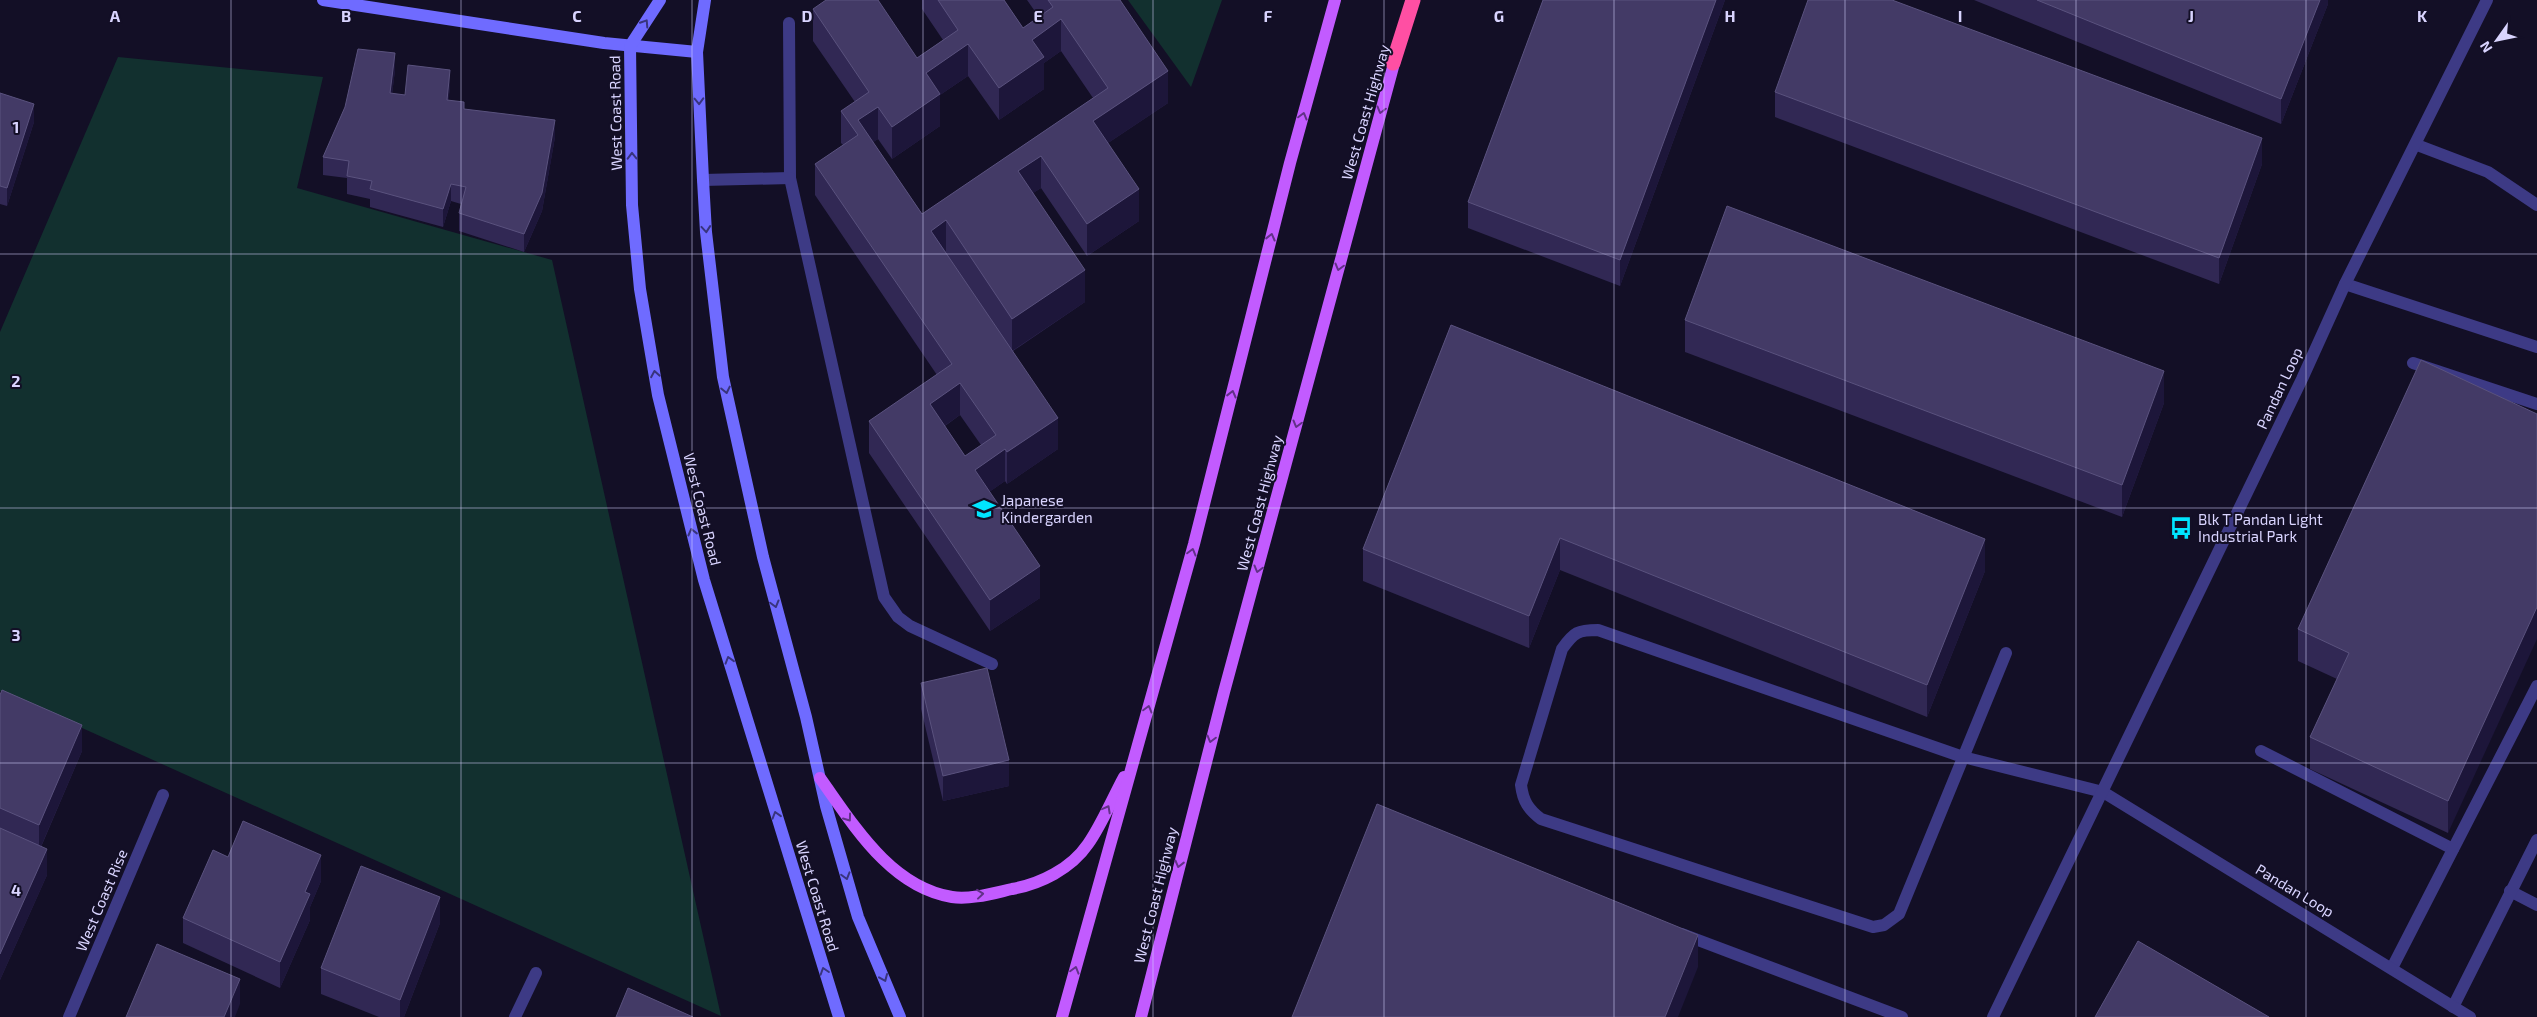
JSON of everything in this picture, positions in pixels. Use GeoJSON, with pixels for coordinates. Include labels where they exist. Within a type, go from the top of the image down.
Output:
{"type":"FeatureCollection","features":[{"type":"Feature","properties":{"kind":"highway"},"geometry":{"type":"LineString","coordinates":[[1393,63],[1413,0]]}},
{"type":"Feature","properties":{"kind":"main road"},"geometry":{"type":"LineString","coordinates":[[1062,1017],[1194,544],[1290,163],[1335,0]]}},
{"type":"Feature","properties":{"kind":"main road","name":"West Coast Highway"},"geometry":{"type":"LineString","coordinates":[[1142,1017],[1216,721],[1393,63],[1418,0]]}},
{"type":"Feature","properties":{"kind":"main road"},"geometry":{"type":"LineString","coordinates":[[820,778],[856,828],[891,866],[921,888],[953,897],[1029,886],[1060,872],[1088,846],[1136,756]]}},
{"type":"Feature","properties":{"kind":"street"},"geometry":{"type":"LineString","coordinates":[[323,0],[630,46],[697,52]]}},
{"type":"Feature","properties":{"kind":"street","name":"West Coast Road"},"geometry":{"type":"LineString","coordinates":[[660,0],[630,46],[632,205],[640,289],[658,395],[704,580],[839,1017]]}},
{"type":"Feature","properties":{"kind":"street"},"geometry":{"type":"LineString","coordinates":[[705,0],[697,52],[703,180],[706,232],[723,377],[763,557],[852,900],[900,1017]]}},
{"type":"Feature","properties":{"kind":"street","name":"Pandan Loop"},"geometry":{"type":"LineString","coordinates":[[1993,1017],[2302,379],[2345,284],[2417,145],[2488,0]]}},
{"type":"Feature","properties":{"kind":"street"},"geometry":{"type":"LineString","coordinates":[[788,23],[790,178],[884,596],[898,618],[910,626],[992,664]]}},
{"type":"Feature","properties":{"kind":"street"},"geometry":{"type":"LineString","coordinates":[[2417,145],[2488,172],[2537,205]]}},
{"type":"Feature","properties":{"kind":"street"},"geometry":{"type":"LineString","coordinates":[[703,180],[790,178]]}},
{"type":"Feature","properties":{"kind":"street"},"geometry":{"type":"LineString","coordinates":[[2345,284],[2537,347]]}},
{"type":"Feature","properties":{"kind":"street"},"geometry":{"type":"LineString","coordinates":[[2413,363],[2537,404]]}},
{"type":"Feature","properties":{"kind":"street"},"geometry":{"type":"LineString","coordinates":[[2006,653],[1963,757],[1898,914],[1884,925],[1873,927],[1541,819],[1531,811],[1522,799],[1521,785],[1562,649],[1571,636],[1582,630],[1598,630],[1963,757],[2103,792]]}},
{"type":"Feature","properties":{"kind":"street"},"geometry":{"type":"LineString","coordinates":[[2392,968],[2537,686]]}},
{"type":"Feature","properties":{"kind":"street"},"geometry":{"type":"LineString","coordinates":[[2261,752],[2453,849]]}},
{"type":"Feature","properties":{"kind":"street","name":"Pandan Loop"},"geometry":{"type":"LineString","coordinates":[[2103,792],[2470,1017]]}},
{"type":"Feature","properties":{"kind":"street","name":"West Coast Rise"},"geometry":{"type":"LineString","coordinates":[[69,1017],[163,796]]}},
{"type":"Feature","properties":{"kind":"street"},"geometry":{"type":"LineString","coordinates":[[2453,1007],[2537,840]]}},
{"type":"Feature","properties":{"kind":"street"},"geometry":{"type":"LineString","coordinates":[[2510,891],[2537,905]]}},
{"type":"Feature","properties":{"kind":"street"},"geometry":{"type":"LineString","coordinates":[[1665,928],[1902,1017]]}},
{"type":"Feature","properties":{"kind":"street"},"geometry":{"type":"LineString","coordinates":[[515,1017],[536,973]]}},
{"type":"Feature","properties":{"kind":"green space"},"geometry":{"type":"Polygon","coordinates":[[[1128,0],[1222,0],[1191,87],[1128,0]]]}},
{"type":"Feature","properties":{"kind":"green space"},"geometry":{"type":"Polygon","coordinates":[[[118,57],[323,77],[297,188],[552,260],[721,1016],[0,691],[0,332],[118,57]]]}},
{"type":"Feature","properties":{"kind":"building"},"geometry":{"type":"Polygon","coordinates":[[[826,0],[878,0],[917,58],[958,30],[938,0],[1004,0],[1023,28],[1053,7],[1048,0],[1120,0],[1168,71],[1093,121],[1139,189],[1087,224],[1041,156],[1018,171],[1085,270],[1012,319],[946,220],[931,231],[1058,418],[1007,452],[1005,449],[975,470],[1040,566],[990,600],[869,421],[952,364],[815,164],[858,135],[841,111],[869,92],[813,9],[826,0]],[[1061,19],[1032,40],[1044,57],[999,88],[968,44],[926,73],[940,94],[892,127],[878,107],[858,120],[922,214],[1108,88],[1061,19]],[[960,383],[930,404],[965,456],[996,435],[960,383]]]}},
{"type":"Feature","properties":{"kind":"building"},"geometry":{"type":"Polygon","coordinates":[[[1543,0],[1716,0],[1620,260],[1468,202],[1543,0]]]}},
{"type":"Feature","properties":{"kind":"building"},"geometry":{"type":"Polygon","coordinates":[[[1808,0],[1892,0],[2262,138],[2219,258],[1775,92],[1808,0]]]}},
{"type":"Feature","properties":{"kind":"building"},"geometry":{"type":"Polygon","coordinates":[[[2037,0],[2320,0],[2281,99],[2037,0]]]}},
{"type":"Feature","properties":{"kind":"building"},"geometry":{"type":"Polygon","coordinates":[[[358,49],[395,53],[390,93],[405,95],[408,65],[450,70],[447,100],[464,102],[464,109],[555,120],[542,193],[524,234],[459,213],[466,187],[451,184],[443,209],[370,189],[372,181],[347,176],[349,161],[323,157],[345,107],[358,49]]]}},
{"type":"Feature","properties":{"kind":"building"},"geometry":{"type":"Polygon","coordinates":[[[0,93],[34,104],[7,188],[0,186],[0,93]]]}},
{"type":"Feature","properties":{"kind":"building"},"geometry":{"type":"Polygon","coordinates":[[[1727,206],[2164,371],[2122,485],[1685,320],[1727,206]]]}},
{"type":"Feature","properties":{"kind":"building"},"geometry":{"type":"Polygon","coordinates":[[[1451,325],[1985,539],[1927,685],[1560,538],[1529,616],[1363,549],[1451,325]]]}},
{"type":"Feature","properties":{"kind":"building"},"geometry":{"type":"Polygon","coordinates":[[[2421,360],[2537,414],[2537,607],[2448,801],[2310,737],[2349,653],[2298,629],[2421,360]]]}},
{"type":"Feature","properties":{"kind":"building"},"geometry":{"type":"Polygon","coordinates":[[[987,668],[1009,760],[943,776],[921,683],[987,668]]]}},
{"type":"Feature","properties":{"kind":"building"},"geometry":{"type":"Polygon","coordinates":[[[2,690],[82,725],[39,825],[0,808],[0,695],[2,690]]]}},
{"type":"Feature","properties":{"kind":"building"},"geometry":{"type":"Polygon","coordinates":[[[1377,804],[1698,935],[1665,1017],[1292,1017],[1377,804]]]}},
{"type":"Feature","properties":{"kind":"building"},"geometry":{"type":"Polygon","coordinates":[[[243,821],[321,855],[305,892],[310,894],[280,962],[183,918],[213,850],[228,857],[243,821]]]}},
{"type":"Feature","properties":{"kind":"building"},"geometry":{"type":"Polygon","coordinates":[[[0,828],[47,849],[0,954],[0,828]]]}},
{"type":"Feature","properties":{"kind":"building"},"geometry":{"type":"Polygon","coordinates":[[[361,866],[440,897],[400,1000],[321,968],[361,866]]]}},
{"type":"Feature","properties":{"kind":"building"},"geometry":{"type":"Polygon","coordinates":[[[2138,941],[2269,1017],[2095,1017],[2138,941]]]}},
{"type":"Feature","properties":{"kind":"building"},"geometry":{"type":"Polygon","coordinates":[[[157,944],[240,979],[224,1017],[126,1017],[157,944]]]}},
{"type":"Feature","properties":{"kind":"building"},"geometry":{"type":"Polygon","coordinates":[[[628,988],[693,1017],[616,1017],[628,988]]]}},
{"type":"Feature","properties":{"kind":"place","name":"Japanese Kindergarden"},"geometry":{"type":"Point","coordinates":[984,509]}},
{"type":"Feature","properties":{"kind":"place","name":"Blk T Pandan Light Industrial Park"},"geometry":{"type":"Point","coordinates":[2181,528]}}]}
